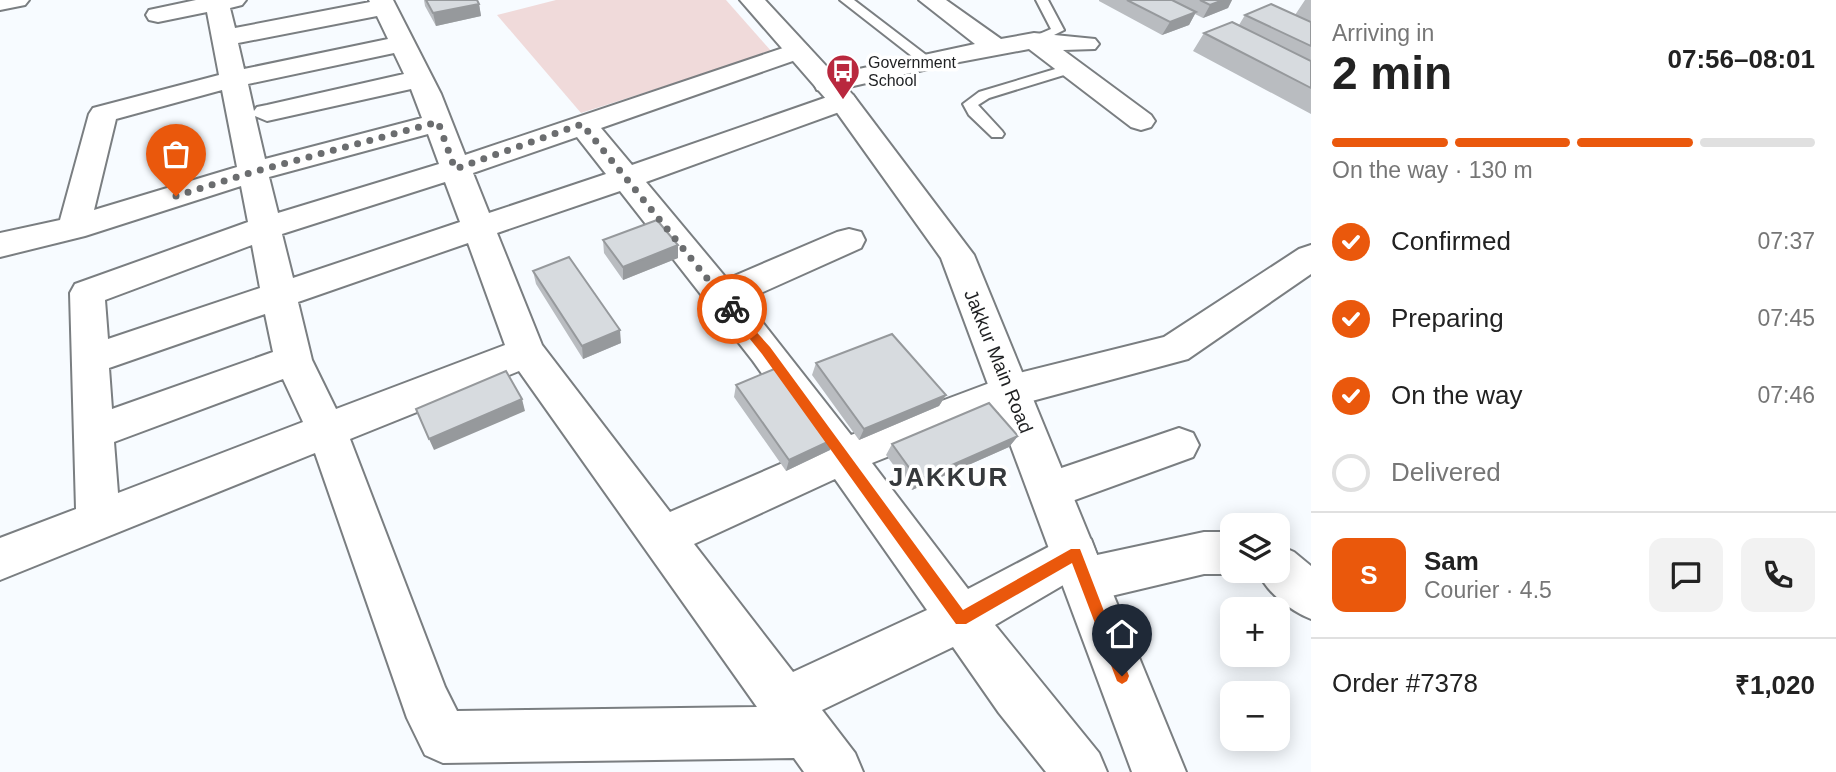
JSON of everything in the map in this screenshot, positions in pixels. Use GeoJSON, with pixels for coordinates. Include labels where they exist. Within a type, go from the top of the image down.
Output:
{"type":"FeatureCollection","features":[{"type":"Feature","properties":{"kind":"street"},"geometry":{"type":"LineString","coordinates":[[0,3],[17,0]]}},
{"type":"Feature","properties":{"kind":"street","name":"Jakkur Main Road"},"geometry":{"type":"LineString","coordinates":[[752,0],[835,93],[957,255],[1159,772]]}},
{"type":"Feature","properties":{"kind":"street"},"geometry":{"type":"LineString","coordinates":[[931,0],[997,47]]}},
{"type":"Feature","properties":{"kind":"street"},"geometry":{"type":"LineString","coordinates":[[158,15],[225,2],[224,38],[293,360],[327,431],[425,700],[443,737],[795,717],[961,619],[1080,567],[1220,553]]}},
{"type":"Feature","properties":{"kind":"street"},"geometry":{"type":"LineString","coordinates":[[224,38],[382,4],[438,122],[526,352],[836,772]]}},
{"type":"Feature","properties":{"kind":"street"},"geometry":{"type":"LineString","coordinates":[[1034,41],[1142,121]]}},
{"type":"Feature","properties":{"kind":"street"},"geometry":{"type":"LineString","coordinates":[[91,359],[625,178],[835,93],[927,61],[1034,41],[1086,44]]}},
{"type":"Feature","properties":{"kind":"street"},"geometry":{"type":"LineString","coordinates":[[74,228],[103,114],[233,79],[402,44]]}},
{"type":"Feature","properties":{"kind":"street"},"geometry":{"type":"LineString","coordinates":[[98,521],[87,293],[265,228],[455,169],[798,51]]}},
{"type":"Feature","properties":{"kind":"street"},"geometry":{"type":"LineString","coordinates":[[267,113],[419,79]]}},
{"type":"Feature","properties":{"kind":"street"},"geometry":{"type":"LineString","coordinates":[[0,245],[74,228],[253,172],[438,122]]}},
{"type":"Feature","properties":{"kind":"street"},"geometry":{"type":"LineString","coordinates":[[582,124],[766,351],[1017,695],[1080,772]]}},
{"type":"Feature","properties":{"kind":"street"},"geometry":{"type":"LineString","coordinates":[[722,296],[849,240]]}},
{"type":"Feature","properties":{"kind":"street"},"geometry":{"type":"LineString","coordinates":[[662,537],[843,456],[1011,391],[1175,349],[1311,257]]}},
{"type":"Feature","properties":{"kind":"street"},"geometry":{"type":"LineString","coordinates":[[0,559],[526,352]]}},
{"type":"Feature","properties":{"kind":"street"},"geometry":{"type":"LineString","coordinates":[[94,432],[293,360]]}},
{"type":"Feature","properties":{"kind":"street"},"geometry":{"type":"LineString","coordinates":[[1050,490],[1179,445]]}},
{"type":"Feature","properties":{"kind":"street"},"geometry":{"type":"LineString","coordinates":[[1290,577],[1311,596]]}},
{"type":"Feature","properties":{"kind":"lane"},"geometry":{"type":"LineString","coordinates":[[846,0],[927,61]]}},
{"type":"Feature","properties":{"kind":"lane"},"geometry":{"type":"LineString","coordinates":[[1034,41],[1058,30],[1042,0]]}},
{"type":"Feature","properties":{"kind":"lane"},"geometry":{"type":"LineString","coordinates":[[997,134],[974,112],[970,104],[984,95],[1072,68]]}},
{"type":"Feature","properties":{"kind":"shaded area"},"geometry":{"type":"Polygon","coordinates":[[[556,0],[726,0],[772,52],[581,113],[497,15],[556,0]]]}},
{"type":"Feature","properties":{"kind":"building"},"geometry":{"type":"Polygon","coordinates":[[[426,0],[477,0],[479,4],[433,13],[426,0]]]}},
{"type":"Feature","properties":{"kind":"building"},"geometry":{"type":"Polygon","coordinates":[[[1127,0],[1172,0],[1196,12],[1170,22],[1127,0]]]}},
{"type":"Feature","properties":{"kind":"building"},"geometry":{"type":"Polygon","coordinates":[[[1200,0],[1223,0],[1210,5],[1200,0]]]}},
{"type":"Feature","properties":{"kind":"building"},"geometry":{"type":"Polygon","coordinates":[[[1271,4],[1311,22],[1311,46],[1245,15],[1271,4]]]}},
{"type":"Feature","properties":{"kind":"building"},"geometry":{"type":"Polygon","coordinates":[[[1232,22],[1311,61],[1311,88],[1204,33],[1232,22]]]}},
{"type":"Feature","properties":{"kind":"building"},"geometry":{"type":"Polygon","coordinates":[[[657,220],[678,245],[623,267],[603,240],[657,220]]]}},
{"type":"Feature","properties":{"kind":"building"},"geometry":{"type":"Polygon","coordinates":[[[569,257],[620,330],[582,346],[533,271],[569,257]]]}},
{"type":"Feature","properties":{"kind":"building"},"geometry":{"type":"Polygon","coordinates":[[[892,334],[946,395],[864,429],[816,363],[892,334]]]}},
{"type":"Feature","properties":{"kind":"building"},"geometry":{"type":"Polygon","coordinates":[[[779,367],[834,439],[789,460],[736,385],[779,367]]]}},
{"type":"Feature","properties":{"kind":"building"},"geometry":{"type":"Polygon","coordinates":[[[506,371],[522,399],[429,439],[416,409],[506,371]]]}},
{"type":"Feature","properties":{"kind":"building"},"geometry":{"type":"Polygon","coordinates":[[[989,403],[1018,436],[918,480],[892,444],[989,403]]]}},
{"type":"Feature","properties":{"kind":"way so far"},"geometry":{"type":"LineString","coordinates":[[176,196],[253,172],[438,122],[455,169],[582,124],[732,309]]}},
{"type":"Feature","properties":{"kind":"place","name":"Government School"},"geometry":{"type":"Point","coordinates":[843,101]}},
{"type":"Feature","properties":{"kind":"district","name":"JAKKUR"},"geometry":{"type":"Point","coordinates":[949,477]}},
{"type":"Feature","properties":{"kind":"route"},"geometry":{"type":"LineString","coordinates":[[732,309],[766,351],[961,619],[1075,554],[1122,676]]}}]}
